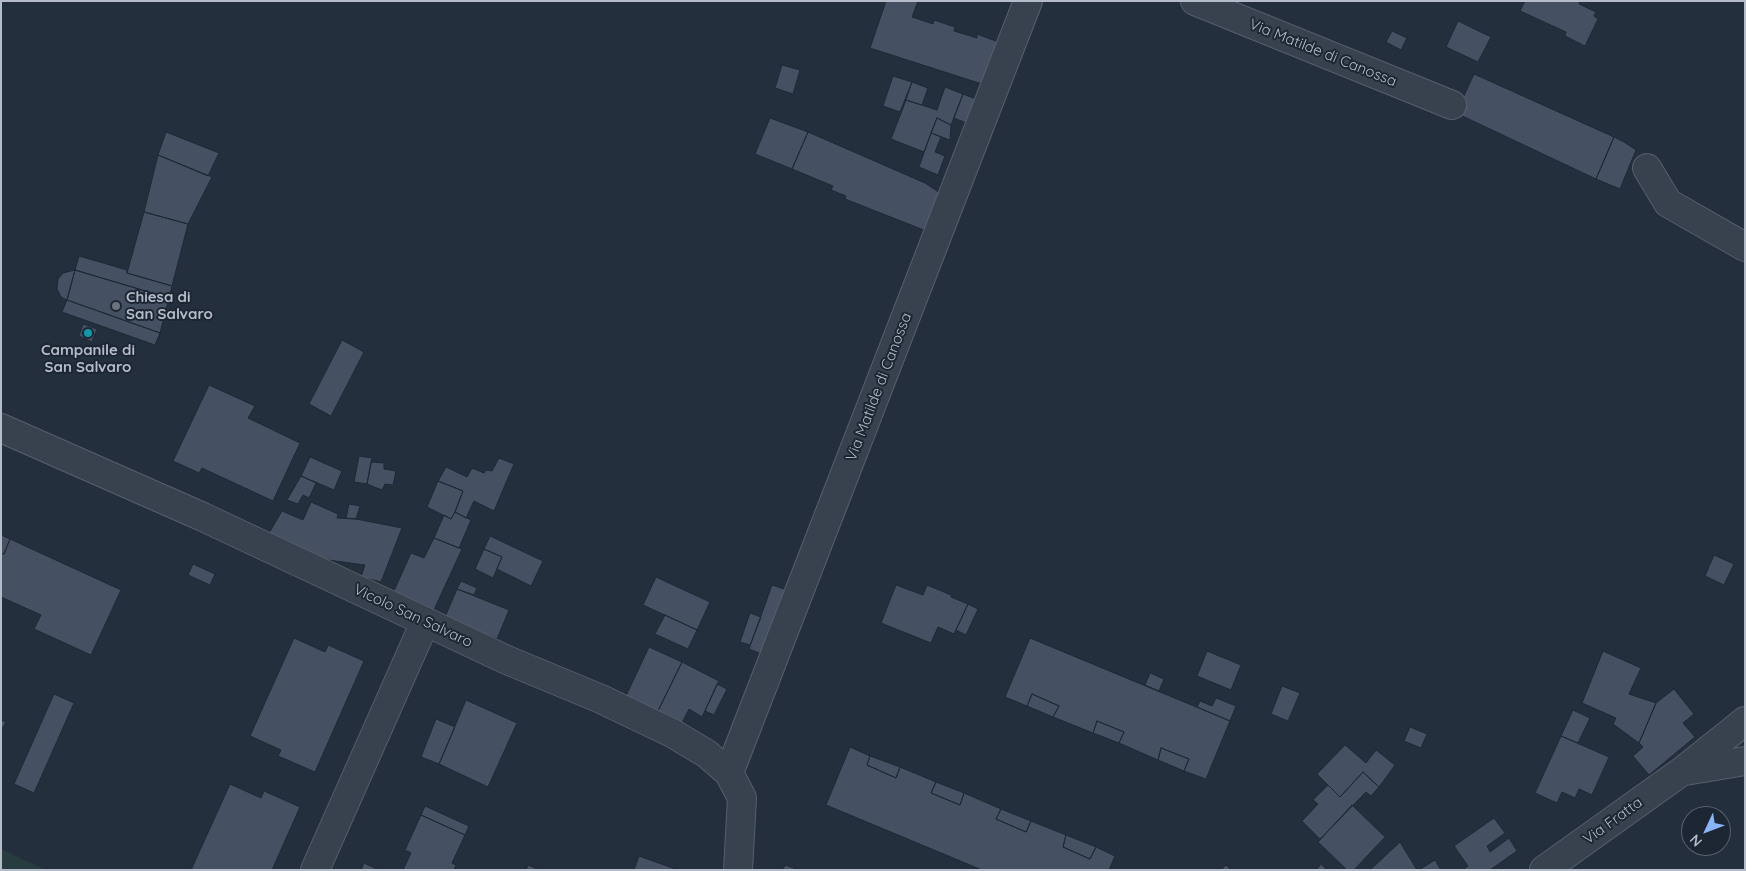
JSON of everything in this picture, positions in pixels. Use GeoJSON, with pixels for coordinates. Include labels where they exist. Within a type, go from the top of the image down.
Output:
{"type":"FeatureCollection","features":[{"type":"Feature","properties":{"kind":"street","name":"Via Matilde di Canossa"},"geometry":{"type":"LineString","coordinates":[[729,773],[1028,1]]}},
{"type":"Feature","properties":{"kind":"street","name":"Via Matilde di Canossa"},"geometry":{"type":"LineString","coordinates":[[1195,1],[1452,105]]}},
{"type":"Feature","properties":{"kind":"street"},"geometry":{"type":"LineString","coordinates":[[1647,168],[1668,203],[1745,247]]}},
{"type":"Feature","properties":{"kind":"street","name":"Vicolo San Salvaro"},"geometry":{"type":"LineString","coordinates":[[1,428],[203,517],[507,660],[601,699],[672,733],[707,754],[729,773],[742,798],[738,870]]}},
{"type":"Feature","properties":{"kind":"street"},"geometry":{"type":"LineString","coordinates":[[315,870],[425,622]]}},
{"type":"Feature","properties":{"kind":"street","name":"Via Fratta"},"geometry":{"type":"LineString","coordinates":[[1544,870],[1681,772],[1745,721]]}},
{"type":"Feature","properties":{"kind":"street","name":"Via Fratta"},"geometry":{"type":"LineString","coordinates":[[1681,772],[1745,761]]}},
{"type":"Feature","properties":{"kind":"green space"},"geometry":{"type":"Polygon","coordinates":[[[1,849],[46,870],[1,870],[1,849]]]}},
{"type":"Feature","properties":{"kind":"building"},"geometry":{"type":"Polygon","coordinates":[[[886,1],[918,1],[912,17],[933,24],[934,20],[955,27],[954,31],[977,38],[977,34],[1001,43],[985,85],[870,48],[886,1]]]}},
{"type":"Feature","properties":{"kind":"building"},"geometry":{"type":"Polygon","coordinates":[[[1525,1],[1580,1],[1579,4],[1596,12],[1594,16],[1598,19],[1585,46],[1565,36],[1566,32],[1520,11],[1525,1]]]}},
{"type":"Feature","properties":{"kind":"building"},"geometry":{"type":"Polygon","coordinates":[[[1458,21],[1491,37],[1478,62],[1446,47],[1458,21]]]}},
{"type":"Feature","properties":{"kind":"building"},"geometry":{"type":"Polygon","coordinates":[[[1392,31],[1407,38],[1401,50],[1386,42],[1392,31]]]}},
{"type":"Feature","properties":{"kind":"building"},"geometry":{"type":"Polygon","coordinates":[[[782,65],[800,70],[793,94],[775,88],[782,65]]]}},
{"type":"Feature","properties":{"kind":"building"},"geometry":{"type":"Polygon","coordinates":[[[1474,74],[1614,137],[1596,179],[1456,113],[1474,74]]]}},
{"type":"Feature","properties":{"kind":"building"},"geometry":{"type":"Polygon","coordinates":[[[893,76],[912,82],[900,112],[883,106],[893,76]]]}},
{"type":"Feature","properties":{"kind":"building"},"geometry":{"type":"Polygon","coordinates":[[[912,82],[928,88],[922,105],[906,100],[912,82]]]}},
{"type":"Feature","properties":{"kind":"building"},"geometry":{"type":"Polygon","coordinates":[[[945,87],[963,94],[951,125],[937,118],[924,152],[891,139],[906,100],[937,110],[945,87]]]}},
{"type":"Feature","properties":{"kind":"building"},"geometry":{"type":"Polygon","coordinates":[[[963,94],[978,100],[969,124],[954,118],[963,94]]]}},
{"type":"Feature","properties":{"kind":"building"},"geometry":{"type":"Polygon","coordinates":[[[770,118],[808,132],[792,169],[755,154],[770,118]]]}},
{"type":"Feature","properties":{"kind":"building"},"geometry":{"type":"Polygon","coordinates":[[[937,118],[951,125],[950,140],[931,133],[937,118]]]}},
{"type":"Feature","properties":{"kind":"building"},"geometry":{"type":"Polygon","coordinates":[[[166,132],[219,153],[208,176],[158,155],[166,132]]]}},
{"type":"Feature","properties":{"kind":"building"},"geometry":{"type":"Polygon","coordinates":[[[808,132],[925,183],[946,197],[934,234],[845,199],[846,196],[831,190],[833,186],[792,169],[808,132]]]}},
{"type":"Feature","properties":{"kind":"building"},"geometry":{"type":"Polygon","coordinates":[[[931,133],[941,137],[935,152],[945,156],[938,175],[919,167],[931,133]]]}},
{"type":"Feature","properties":{"kind":"building"},"geometry":{"type":"Polygon","coordinates":[[[1614,137],[1636,150],[1620,189],[1596,179],[1614,137]]]}},
{"type":"Feature","properties":{"kind":"building"},"geometry":{"type":"Polygon","coordinates":[[[158,155],[212,177],[188,224],[144,212],[158,155]]]}},
{"type":"Feature","properties":{"kind":"building"},"geometry":{"type":"Polygon","coordinates":[[[144,212],[188,224],[172,286],[127,273],[144,212]]]}},
{"type":"Feature","properties":{"kind":"building"},"geometry":{"type":"Polygon","coordinates":[[[79,256],[172,286],[169,298],[75,270],[79,256]]]}},
{"type":"Feature","properties":{"kind":"building"},"geometry":{"type":"Polygon","coordinates":[[[75,270],[169,298],[160,333],[67,300],[75,270]]]}},
{"type":"Feature","properties":{"kind":"building"},"geometry":{"type":"Polygon","coordinates":[[[75,270],[67,300],[61,297],[57,289],[58,279],[63,273],[75,270]]]}},
{"type":"Feature","properties":{"kind":"building"},"geometry":{"type":"Polygon","coordinates":[[[67,300],[160,333],[155,345],[62,312],[67,300]]]}},
{"type":"Feature","properties":{"kind":"building","name":"Campanile di San Salvaro"},"geometry":{"type":"Polygon","coordinates":[[[83,324],[97,329],[92,342],[79,336],[83,324]]]}},
{"type":"Feature","properties":{"kind":"building"},"geometry":{"type":"Polygon","coordinates":[[[342,340],[364,352],[331,416],[309,404],[342,340]]]}},
{"type":"Feature","properties":{"kind":"building"},"geometry":{"type":"Polygon","coordinates":[[[209,385],[255,406],[248,418],[300,443],[273,501],[202,468],[199,473],[173,461],[209,385]]]}},
{"type":"Feature","properties":{"kind":"building"},"geometry":{"type":"Polygon","coordinates":[[[359,456],[372,458],[367,484],[354,482],[359,456]]]}},
{"type":"Feature","properties":{"kind":"building"},"geometry":{"type":"Polygon","coordinates":[[[310,457],[342,471],[334,490],[301,476],[310,457]]]}},
{"type":"Feature","properties":{"kind":"building"},"geometry":{"type":"Polygon","coordinates":[[[499,458],[514,464],[494,511],[474,501],[466,518],[455,512],[463,491],[438,481],[446,467],[467,477],[472,468],[484,473],[486,470],[492,471],[499,458]]]}},
{"type":"Feature","properties":{"kind":"building"},"geometry":{"type":"Polygon","coordinates":[[[371,462],[384,463],[384,469],[396,471],[393,485],[385,484],[382,490],[367,484],[371,462]]]}},
{"type":"Feature","properties":{"kind":"building"},"geometry":{"type":"Polygon","coordinates":[[[301,476],[316,483],[309,498],[303,495],[298,504],[287,500],[301,476]]]}},
{"type":"Feature","properties":{"kind":"building"},"geometry":{"type":"Polygon","coordinates":[[[438,481],[463,491],[451,519],[427,507],[438,481]]]}},
{"type":"Feature","properties":{"kind":"building"},"geometry":{"type":"Polygon","coordinates":[[[311,502],[338,514],[337,518],[356,519],[402,528],[381,582],[361,577],[365,565],[328,560],[269,533],[282,511],[303,520],[311,502]]]}},
{"type":"Feature","properties":{"kind":"building"},"geometry":{"type":"Polygon","coordinates":[[[349,504],[360,506],[356,519],[346,518],[349,504]]]}},
{"type":"Feature","properties":{"kind":"building"},"geometry":{"type":"Polygon","coordinates":[[[455,512],[471,520],[459,548],[434,538],[444,515],[451,519],[455,512]]]}},
{"type":"Feature","properties":{"kind":"building"},"geometry":{"type":"Polygon","coordinates":[[[1,535],[10,539],[4,554],[1,553],[1,535]]]}},
{"type":"Feature","properties":{"kind":"building"},"geometry":{"type":"Polygon","coordinates":[[[490,536],[543,561],[531,586],[497,569],[502,557],[484,549],[490,536]]]}},
{"type":"Feature","properties":{"kind":"building"},"geometry":{"type":"Polygon","coordinates":[[[434,538],[462,549],[433,612],[393,593],[411,553],[424,558],[434,538]]]}},
{"type":"Feature","properties":{"kind":"building"},"geometry":{"type":"Polygon","coordinates":[[[10,539],[121,590],[91,655],[34,629],[41,615],[1,597],[1,553],[4,554],[10,539]]]}},
{"type":"Feature","properties":{"kind":"building"},"geometry":{"type":"Polygon","coordinates":[[[484,549],[502,557],[493,578],[475,569],[484,549]]]}},
{"type":"Feature","properties":{"kind":"building"},"geometry":{"type":"Polygon","coordinates":[[[1714,555],[1734,564],[1724,585],[1705,576],[1714,555]]]}},
{"type":"Feature","properties":{"kind":"building"},"geometry":{"type":"Polygon","coordinates":[[[193,564],[215,574],[210,585],[188,575],[193,564]]]}},
{"type":"Feature","properties":{"kind":"building"},"geometry":{"type":"Polygon","coordinates":[[[656,577],[710,602],[697,630],[643,605],[656,577]]]}},
{"type":"Feature","properties":{"kind":"building"},"geometry":{"type":"Polygon","coordinates":[[[461,581],[477,588],[474,595],[457,589],[461,581]]]}},
{"type":"Feature","properties":{"kind":"building"},"geometry":{"type":"Polygon","coordinates":[[[772,585],[793,592],[769,657],[749,649],[772,585]]]}},
{"type":"Feature","properties":{"kind":"building"},"geometry":{"type":"Polygon","coordinates":[[[896,585],[923,595],[927,585],[968,604],[954,634],[938,627],[931,643],[881,623],[896,585]]]}},
{"type":"Feature","properties":{"kind":"building"},"geometry":{"type":"Polygon","coordinates":[[[457,589],[509,610],[497,639],[445,617],[457,589]]]}},
{"type":"Feature","properties":{"kind":"building"},"geometry":{"type":"Polygon","coordinates":[[[968,604],[978,609],[966,635],[956,630],[968,604]]]}},
{"type":"Feature","properties":{"kind":"building"},"geometry":{"type":"Polygon","coordinates":[[[750,613],[761,617],[750,645],[740,642],[750,613]]]}},
{"type":"Feature","properties":{"kind":"building"},"geometry":{"type":"Polygon","coordinates":[[[665,615],[697,630],[688,649],[655,634],[665,615]]]}},
{"type":"Feature","properties":{"kind":"building"},"geometry":{"type":"Polygon","coordinates":[[[294,638],[325,652],[328,645],[364,661],[315,772],[278,756],[281,750],[250,736],[294,638]]]}},
{"type":"Feature","properties":{"kind":"building"},"geometry":{"type":"Polygon","coordinates":[[[1030,638],[1230,721],[1206,779],[1184,771],[1189,759],[1161,748],[1158,760],[1119,743],[1124,732],[1097,721],[1093,733],[1053,717],[1059,706],[1032,694],[1027,706],[1005,697],[1030,638]]]}},
{"type":"Feature","properties":{"kind":"building"},"geometry":{"type":"Polygon","coordinates":[[[649,647],[682,662],[655,717],[624,700],[649,647]]]}},
{"type":"Feature","properties":{"kind":"building"},"geometry":{"type":"Polygon","coordinates":[[[1207,651],[1241,665],[1231,690],[1197,676],[1207,651]]]}},
{"type":"Feature","properties":{"kind":"building"},"geometry":{"type":"Polygon","coordinates":[[[1603,651],[1641,668],[1629,694],[1656,703],[1639,743],[1613,724],[1616,718],[1582,703],[1603,651]]]}},
{"type":"Feature","properties":{"kind":"building"},"geometry":{"type":"Polygon","coordinates":[[[682,662],[719,681],[702,717],[689,709],[679,729],[655,717],[682,662]]]}},
{"type":"Feature","properties":{"kind":"building"},"geometry":{"type":"Polygon","coordinates":[[[1150,673],[1164,679],[1159,691],[1145,685],[1150,673]]]}},
{"type":"Feature","properties":{"kind":"building"},"geometry":{"type":"Polygon","coordinates":[[[717,684],[727,689],[714,715],[705,711],[717,684]]]}},
{"type":"Feature","properties":{"kind":"building"},"geometry":{"type":"Polygon","coordinates":[[[1282,686],[1300,693],[1288,721],[1271,714],[1282,686]]]}},
{"type":"Feature","properties":{"kind":"building"},"geometry":{"type":"Polygon","coordinates":[[[1674,689],[1694,714],[1683,723],[1695,737],[1649,775],[1633,756],[1643,747],[1639,743],[1656,703],[1674,689]]]}},
{"type":"Feature","properties":{"kind":"building"},"geometry":{"type":"Polygon","coordinates":[[[54,694],[74,703],[34,793],[14,784],[54,694]]]}},
{"type":"Feature","properties":{"kind":"building"},"geometry":{"type":"Polygon","coordinates":[[[1032,694],[1059,706],[1053,717],[1027,706],[1032,694]]]}},
{"type":"Feature","properties":{"kind":"building"},"geometry":{"type":"Polygon","coordinates":[[[1216,698],[1236,706],[1230,721],[1197,707],[1200,701],[1212,706],[1216,698]]]}},
{"type":"Feature","properties":{"kind":"building"},"geometry":{"type":"Polygon","coordinates":[[[466,700],[517,723],[488,787],[439,764],[466,700]]]}},
{"type":"Feature","properties":{"kind":"building"},"geometry":{"type":"Polygon","coordinates":[[[1573,710],[1590,718],[1578,743],[1561,736],[1573,710]]]}},
{"type":"Feature","properties":{"kind":"building"},"geometry":{"type":"Polygon","coordinates":[[[436,719],[455,727],[439,764],[421,757],[436,719]]]}},
{"type":"Feature","properties":{"kind":"building"},"geometry":{"type":"Polygon","coordinates":[[[1,720],[6,722],[1,731],[1,720]]]}},
{"type":"Feature","properties":{"kind":"building"},"geometry":{"type":"Polygon","coordinates":[[[1097,721],[1124,732],[1119,743],[1093,733],[1097,721]]]}},
{"type":"Feature","properties":{"kind":"building"},"geometry":{"type":"Polygon","coordinates":[[[1410,727],[1427,734],[1421,748],[1404,741],[1410,727]]]}},
{"type":"Feature","properties":{"kind":"building"},"geometry":{"type":"Polygon","coordinates":[[[1561,736],[1609,757],[1592,795],[1579,789],[1575,798],[1562,792],[1557,803],[1535,793],[1561,736]]]}},
{"type":"Feature","properties":{"kind":"building"},"geometry":{"type":"Polygon","coordinates":[[[1345,745],[1366,763],[1376,750],[1395,765],[1379,787],[1363,772],[1340,797],[1317,774],[1345,745]]]}},
{"type":"Feature","properties":{"kind":"building"},"geometry":{"type":"Polygon","coordinates":[[[850,747],[870,756],[867,765],[896,778],[900,767],[936,782],[931,793],[960,805],[964,793],[1001,809],[996,819],[1026,832],[1031,821],[1066,835],[1063,847],[1090,859],[1096,847],[1115,856],[1109,870],[982,870],[826,805],[850,747]]]}},
{"type":"Feature","properties":{"kind":"building"},"geometry":{"type":"Polygon","coordinates":[[[1161,748],[1189,759],[1184,771],[1158,760],[1161,748]]]}},
{"type":"Feature","properties":{"kind":"building"},"geometry":{"type":"Polygon","coordinates":[[[870,756],[900,767],[896,778],[867,765],[870,756]]]}},
{"type":"Feature","properties":{"kind":"building"},"geometry":{"type":"Polygon","coordinates":[[[1363,772],[1379,787],[1371,796],[1366,792],[1320,839],[1302,821],[1318,804],[1313,800],[1328,785],[1340,797],[1363,772]]]}},
{"type":"Feature","properties":{"kind":"building"},"geometry":{"type":"Polygon","coordinates":[[[936,782],[964,793],[960,805],[931,793],[936,782]]]}},
{"type":"Feature","properties":{"kind":"building"},"geometry":{"type":"Polygon","coordinates":[[[230,784],[261,798],[264,791],[300,807],[272,870],[191,870],[230,784]]]}},
{"type":"Feature","properties":{"kind":"building"},"geometry":{"type":"Polygon","coordinates":[[[1352,805],[1385,837],[1354,870],[1347,870],[1318,842],[1352,805]]]}},
{"type":"Feature","properties":{"kind":"building"},"geometry":{"type":"Polygon","coordinates":[[[425,806],[469,826],[465,835],[421,815],[425,806]]]}},
{"type":"Feature","properties":{"kind":"building"},"geometry":{"type":"Polygon","coordinates":[[[1001,809],[1031,821],[1026,832],[996,819],[1001,809]]]}},
{"type":"Feature","properties":{"kind":"building"},"geometry":{"type":"Polygon","coordinates":[[[421,815],[465,835],[452,863],[456,865],[454,870],[403,870],[411,853],[405,850],[421,815]]]}},
{"type":"Feature","properties":{"kind":"building"},"geometry":{"type":"Polygon","coordinates":[[[1494,818],[1505,833],[1487,846],[1490,852],[1509,838],[1517,851],[1490,870],[1463,870],[1468,866],[1454,846],[1494,818]]]}},
{"type":"Feature","properties":{"kind":"building"},"geometry":{"type":"Polygon","coordinates":[[[1066,835],[1096,847],[1090,859],[1063,847],[1066,835]]]}},
{"type":"Feature","properties":{"kind":"building"},"geometry":{"type":"Polygon","coordinates":[[[1400,842],[1417,870],[1370,870],[1400,842]]]}},
{"type":"Feature","properties":{"kind":"building"},"geometry":{"type":"Polygon","coordinates":[[[639,856],[678,870],[634,870],[639,856]]]}},
{"type":"Feature","properties":{"kind":"building"},"geometry":{"type":"Polygon","coordinates":[[[1435,860],[1441,870],[1419,870],[1435,860]]]}},
{"type":"Feature","properties":{"kind":"building"},"geometry":{"type":"Polygon","coordinates":[[[364,863],[379,870],[361,870],[364,863]]]}},
{"type":"Feature","properties":{"kind":"building"},"geometry":{"type":"Polygon","coordinates":[[[1321,864],[1327,870],[1316,870],[1321,864]]]}},
{"type":"Feature","properties":{"kind":"building"},"geometry":{"type":"Polygon","coordinates":[[[528,865],[539,870],[526,870],[528,865]]]}},
{"type":"Feature","properties":{"kind":"building"},"geometry":{"type":"Polygon","coordinates":[[[785,865],[799,870],[783,870],[785,865]]]}},
{"type":"Feature","properties":{"kind":"building"},"geometry":{"type":"Polygon","coordinates":[[[1226,865],[1231,870],[1221,870],[1226,865]]]}},
{"type":"Feature","properties":{"kind":"place","name":"Chiesa di San Salvaro"},"geometry":{"type":"Point","coordinates":[116,306]}},
{"type":"Feature","properties":{"kind":"place","name":"Campanile di San Salvaro"},"geometry":{"type":"Point","coordinates":[88,333]}}]}
